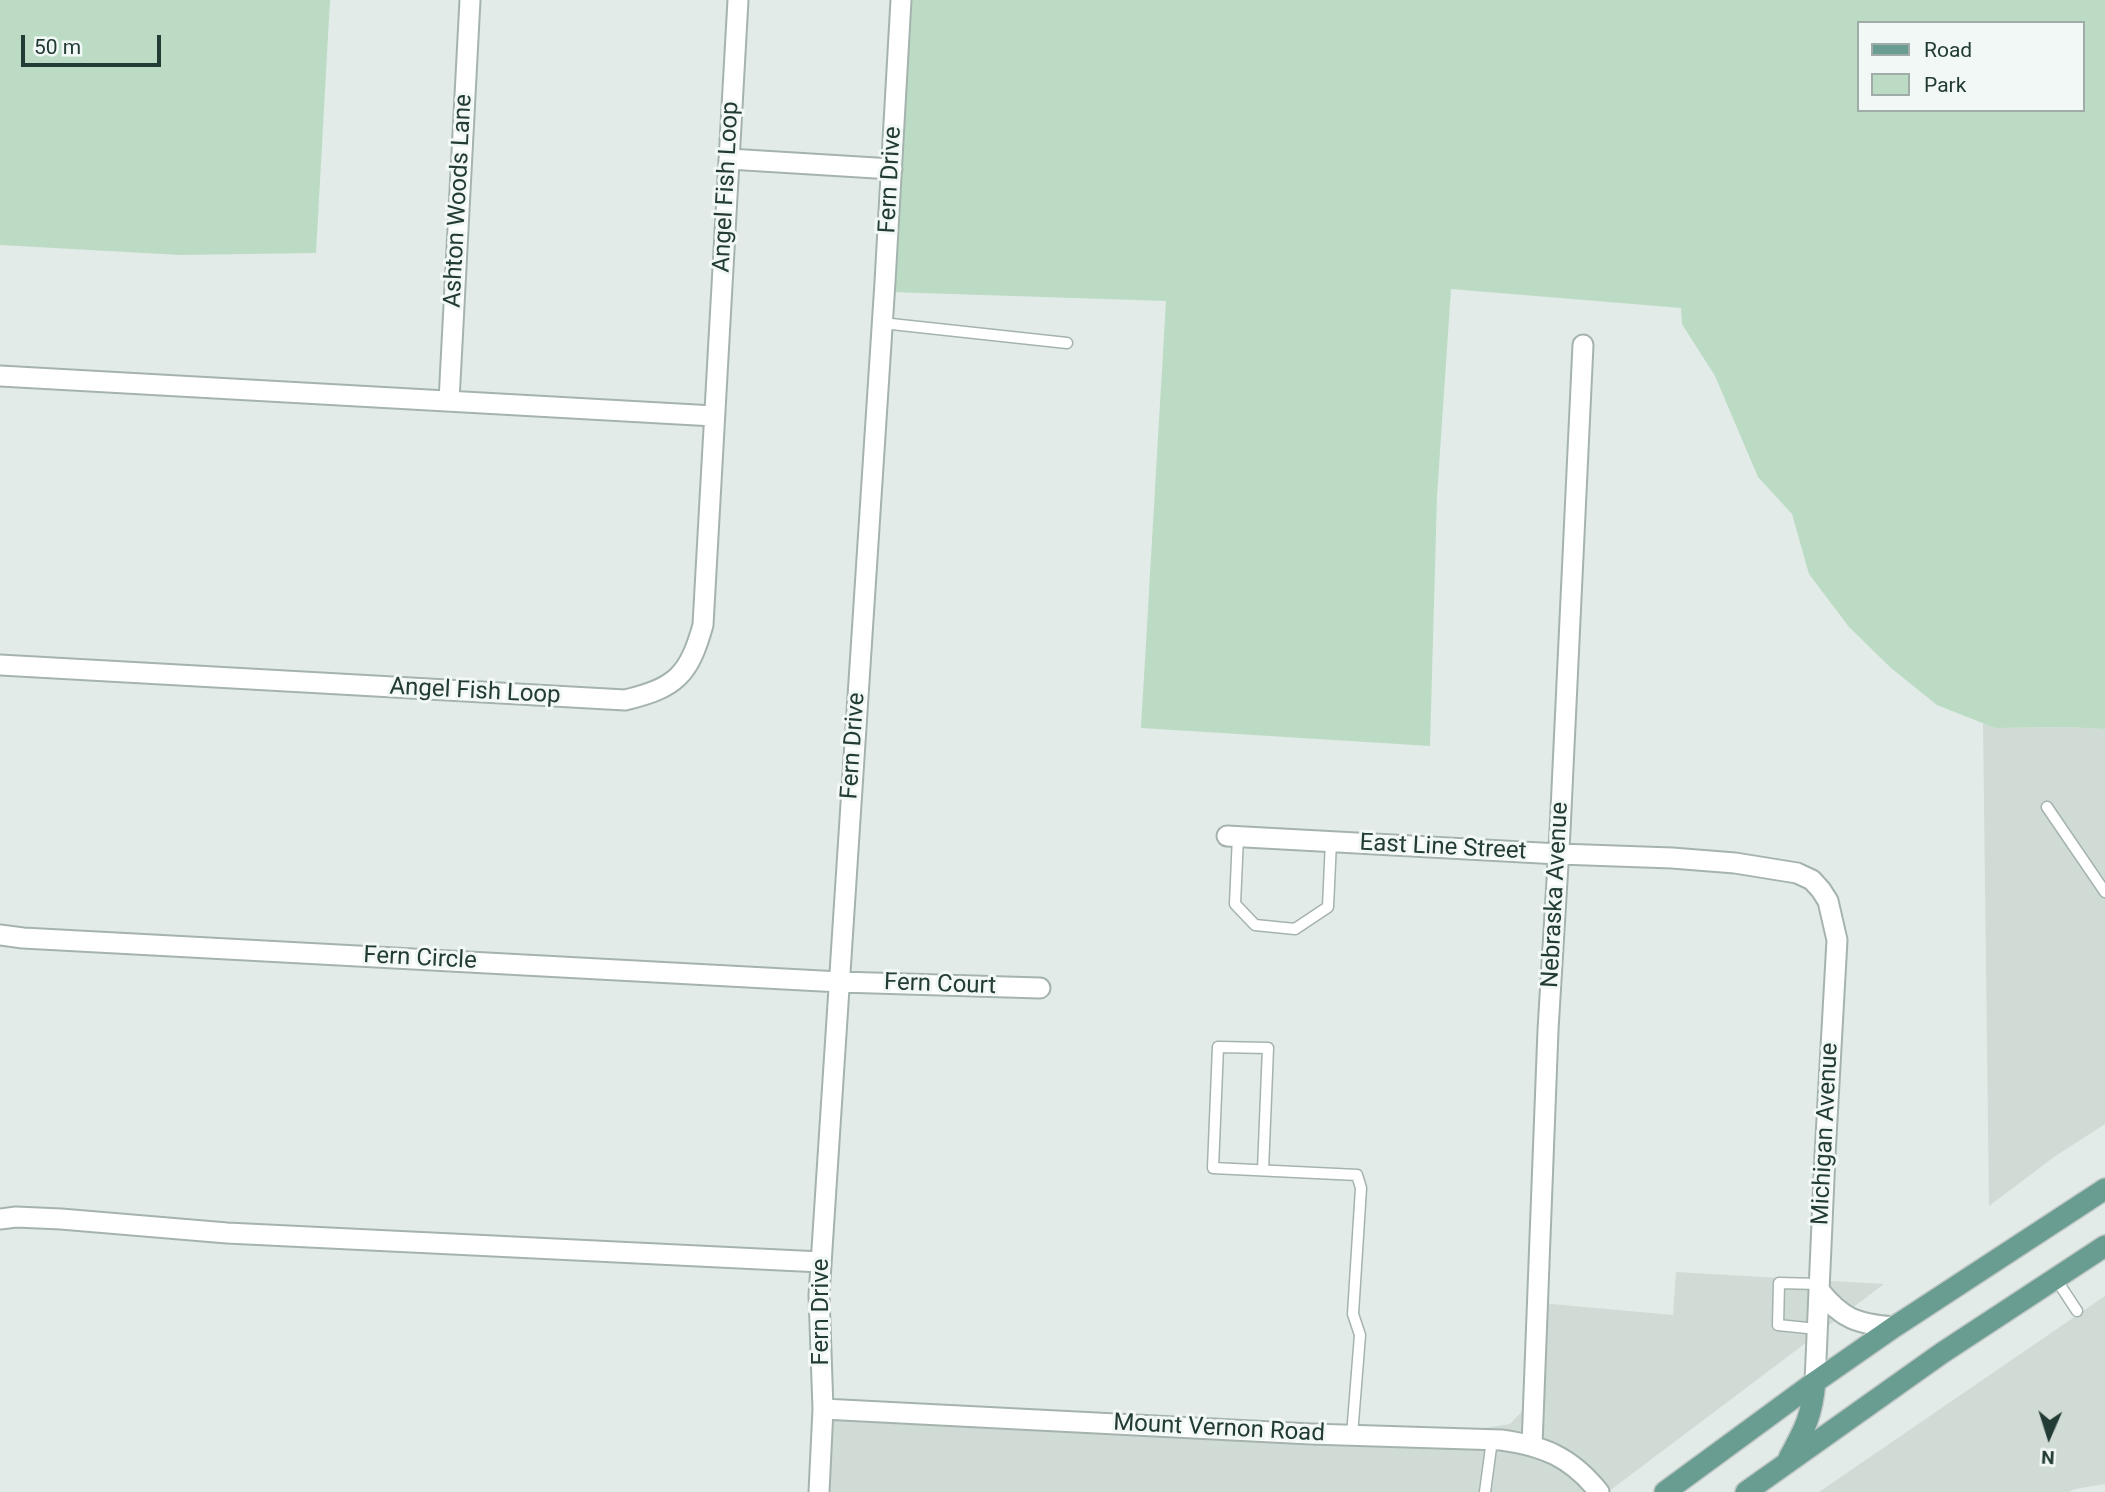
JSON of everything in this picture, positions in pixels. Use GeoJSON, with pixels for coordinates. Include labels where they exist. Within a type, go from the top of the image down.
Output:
{"type":"FeatureCollection","features":[{"type":"Feature","properties":{"kind":"main road"},"geometry":{"type":"LineString","coordinates":[[1665,1492],[1894,1327],[2105,1189]]}},
{"type":"Feature","properties":{"kind":"main road"},"geometry":{"type":"LineString","coordinates":[[1746,1492],[1942,1353],[2105,1246]]}},
{"type":"Feature","properties":{"kind":"main road"},"geometry":{"type":"LineString","coordinates":[[1786,1463],[1807,1425],[1815,1382]]}},
{"type":"Feature","properties":{"kind":"street","name":"Ashton Woods Lane"},"geometry":{"type":"LineString","coordinates":[[449,401],[470,0]]}},
{"type":"Feature","properties":{"kind":"street","name":"Angel Fish Loop"},"geometry":{"type":"LineString","coordinates":[[0,665],[625,700],[654,693],[679,676],[695,652],[703,625],[738,0]]}},
{"type":"Feature","properties":{"kind":"street","name":"Fern Drive"},"geometry":{"type":"LineString","coordinates":[[819,1492],[823,1409],[819,1295],[901,0]]}},
{"type":"Feature","properties":{"kind":"street"},"geometry":{"type":"LineString","coordinates":[[729,159],[892,169]]}},
{"type":"Feature","properties":{"kind":"street","name":"Nebraska Avenue"},"geometry":{"type":"LineString","coordinates":[[1532,1445],[1548,1030],[1583,345]]}},
{"type":"Feature","properties":{"kind":"street"},"geometry":{"type":"LineString","coordinates":[[0,376],[714,416]]}},
{"type":"Feature","properties":{"kind":"street","name":"East Line Street"},"geometry":{"type":"LineString","coordinates":[[1233,836],[1735,863],[1797,873],[1812,880],[1821,890]]}},
{"type":"Feature","properties":{"kind":"street","name":"Michigan Avenue"},"geometry":{"type":"LineString","coordinates":[[1815,1382],[1837,940],[1828,901],[1821,890]]}},
{"type":"Feature","properties":{"kind":"street","name":"Fern Circle"},"geometry":{"type":"LineString","coordinates":[[0,935],[840,982]]}},
{"type":"Feature","properties":{"kind":"street","name":"Fern Court"},"geometry":{"type":"LineString","coordinates":[[840,982],[1040,988]]}},
{"type":"Feature","properties":{"kind":"street"},"geometry":{"type":"LineString","coordinates":[[0,1219],[61,1219],[227,1233],[821,1262]]}},
{"type":"Feature","properties":{"kind":"street"},"geometry":{"type":"LineString","coordinates":[[1819,1287],[1831,1306],[1848,1319],[1867,1325],[1894,1327]]}},
{"type":"Feature","properties":{"kind":"street","name":"Mount Vernon Road"},"geometry":{"type":"LineString","coordinates":[[823,1409],[1492,1440],[1532,1445],[1558,1455],[1575,1466],[1599,1492]]}},
{"type":"Feature","properties":{"kind":"lane"},"geometry":{"type":"LineString","coordinates":[[882,323],[1067,343]]}},
{"type":"Feature","properties":{"kind":"lane"},"geometry":{"type":"LineString","coordinates":[[2047,807],[2105,892]]}},
{"type":"Feature","properties":{"kind":"lane"},"geometry":{"type":"LineString","coordinates":[[1233,836],[1235,904],[1255,925],[1295,929],[1328,907],[1331,841]]}},
{"type":"Feature","properties":{"kind":"lane"},"geometry":{"type":"LineString","coordinates":[[1263,1170],[1268,1048],[1218,1047],[1213,1168],[1357,1175],[1360,1188],[1353,1314],[1360,1335],[1352,1435]]}},
{"type":"Feature","properties":{"kind":"lane"},"geometry":{"type":"LineString","coordinates":[[2056,1278],[2077,1311]]}},
{"type":"Feature","properties":{"kind":"lane"},"geometry":{"type":"LineString","coordinates":[[1817,1329],[1778,1325],[1779,1283],[1819,1287]]}},
{"type":"Feature","properties":{"kind":"lane"},"geometry":{"type":"LineString","coordinates":[[1485,1492],[1492,1440]]}},
{"type":"Feature","properties":{"kind":"shaded area"},"geometry":{"type":"Polygon","coordinates":[[[1983,723],[1995,728],[2105,729],[2105,1124],[2054,1157],[1989,1206],[1983,723]]]}},
{"type":"Feature","properties":{"kind":"shaded area"},"geometry":{"type":"Polygon","coordinates":[[[1676,1272],[1884,1284],[1608,1492],[809,1492],[813,1408],[1076,1416],[1076,1419],[1470,1430],[1510,1424],[1529,1404],[1540,1303],[1673,1315],[1676,1272]]]}},
{"type":"Feature","properties":{"kind":"shaded area"},"geometry":{"type":"Polygon","coordinates":[[[2105,1296],[2105,1484],[2068,1492],[1819,1492],[2105,1296]]]}},
{"type":"Feature","properties":{"kind":"green space"},"geometry":{"type":"Polygon","coordinates":[[[0,0],[330,0],[316,253],[180,255],[0,245],[0,0]]]}},
{"type":"Feature","properties":{"kind":"green space"},"geometry":{"type":"Polygon","coordinates":[[[904,0],[2105,0],[2105,729],[1995,728],[1937,705],[1891,668],[1849,627],[1809,574],[1792,514],[1758,477],[1715,376],[1682,324],[1681,308],[1451,289],[1437,496],[1430,746],[1141,728],[1166,301],[891,292],[904,0]]]}}]}
